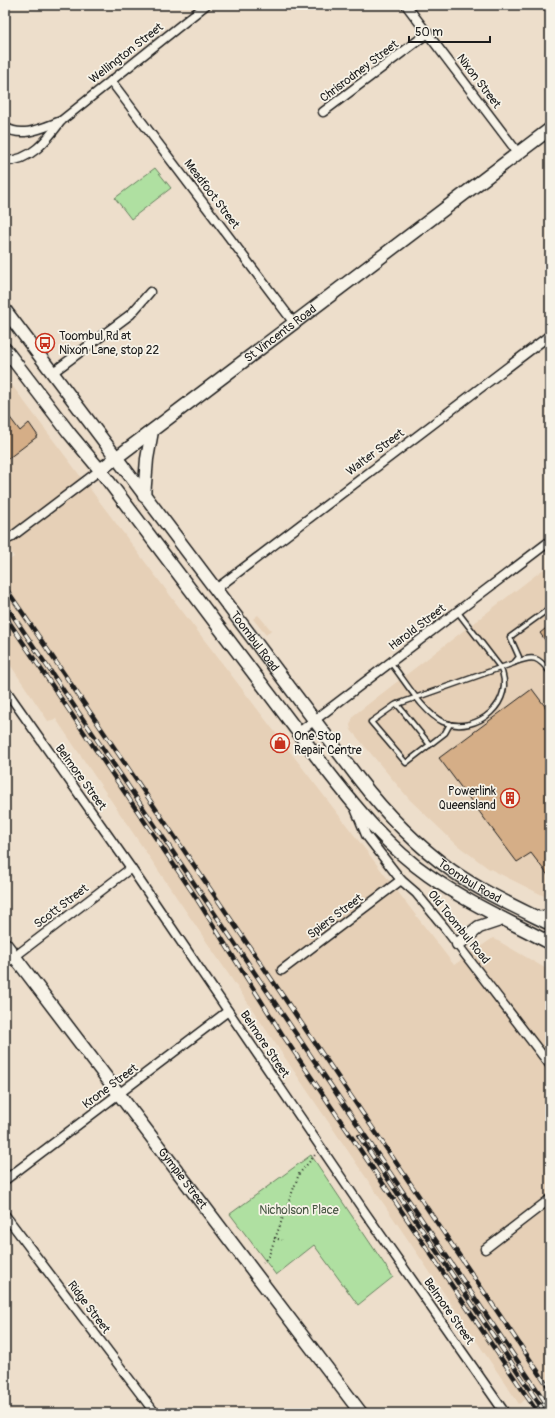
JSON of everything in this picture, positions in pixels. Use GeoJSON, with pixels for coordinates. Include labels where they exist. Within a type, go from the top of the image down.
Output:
{"type":"FeatureCollection","features":[{"type":"Feature","properties":{"kind":"main road","name":"St Vincents Road"},"geometry":{"type":"LineString","coordinates":[[100,470],[550,129]]}},
{"type":"Feature","properties":{"kind":"main road","name":"Toombul Road"},"geometry":{"type":"LineString","coordinates":[[5,310],[371,795],[416,842],[469,881],[550,924]]}},
{"type":"Feature","properties":{"kind":"main road","name":"Toombul Road"},"geometry":{"type":"LineString","coordinates":[[5,349],[70,434],[100,470],[353,803],[409,860],[427,875],[466,900],[550,942]]}},
{"type":"Feature","properties":{"kind":"main road"},"geometry":{"type":"LineString","coordinates":[[144,496],[147,459],[152,431]]}},
{"type":"Feature","properties":{"kind":"main road"},"geometry":{"type":"LineString","coordinates":[[458,944],[480,927],[503,919]]}},
{"type":"Feature","properties":{"kind":"main road","name":"Gympie Street"},"geometry":{"type":"LineString","coordinates":[[5,944],[10,960],[119,1094],[361,1413]]}},
{"type":"Feature","properties":{"kind":"main road"},"geometry":{"type":"LineString","coordinates":[[540,1413],[550,1406]]}},
{"type":"Feature","properties":{"kind":"street","name":"Wellington Street"},"geometry":{"type":"LineString","coordinates":[[5,161],[19,160],[32,153],[48,138],[61,121],[206,5]]}},
{"type":"Feature","properties":{"kind":"street","name":"Nixon Street"},"geometry":{"type":"LineString","coordinates":[[406,5],[518,153]]}},
{"type":"Feature","properties":{"kind":"street","name":"Chrisrodney Street"},"geometry":{"type":"LineString","coordinates":[[323,112],[428,33]]}},
{"type":"Feature","properties":{"kind":"street","name":"Meadfoot Street"},"geometry":{"type":"LineString","coordinates":[[111,81],[294,323]]}},
{"type":"Feature","properties":{"kind":"street","name":"Wellington Street"},"geometry":{"type":"LineString","coordinates":[[5,127],[12,131],[26,132],[61,121]]}},
{"type":"Feature","properties":{"kind":"street"},"geometry":{"type":"LineString","coordinates":[[52,373],[131,314],[150,292]]}},
{"type":"Feature","properties":{"kind":"street","name":"Walter Street"},"geometry":{"type":"LineString","coordinates":[[216,589],[550,335]]}},
{"type":"Feature","properties":{"kind":"street","name":"St Vincents Road"},"geometry":{"type":"LineString","coordinates":[[7,538],[100,470]]}},
{"type":"Feature","properties":{"kind":"street","name":"Harold Street"},"geometry":{"type":"LineString","coordinates":[[299,732],[550,541]]}},
{"type":"Feature","properties":{"kind":"street","name":"Belmore Street"},"geometry":{"type":"LineString","coordinates":[[5,689],[131,868],[364,1211],[505,1413]]}},
{"type":"Feature","properties":{"kind":"street","name":"Old Toombul Road"},"geometry":{"type":"LineString","coordinates":[[353,803],[366,835],[401,880],[416,893],[458,944],[550,1065]]}},
{"type":"Feature","properties":{"kind":"street","name":"Scott Street"},"geometry":{"type":"LineString","coordinates":[[10,960],[131,868]]}},
{"type":"Feature","properties":{"kind":"street","name":"Spiers Street"},"geometry":{"type":"LineString","coordinates":[[282,970],[401,880]]}},
{"type":"Feature","properties":{"kind":"street","name":"Krone Street"},"geometry":{"type":"LineString","coordinates":[[5,1180],[228,1011]]}},
{"type":"Feature","properties":{"kind":"street"},"geometry":{"type":"LineString","coordinates":[[485,1249],[550,1199]]}},
{"type":"Feature","properties":{"kind":"street","name":"Ridge Street"},"geometry":{"type":"LineString","coordinates":[[5,1215],[155,1413]]}},
{"type":"Feature","properties":{"kind":"lane"},"geometry":{"type":"LineString","coordinates":[[514,663],[519,657],[510,637],[550,608]]}},
{"type":"Feature","properties":{"kind":"lane"},"geometry":{"type":"LineString","coordinates":[[390,662],[434,716],[450,724],[459,726],[476,723],[495,709],[502,698],[504,689],[504,673],[457,612]]}},
{"type":"Feature","properties":{"kind":"lane"},"geometry":{"type":"LineString","coordinates":[[450,724],[445,733],[406,763],[372,722],[397,704],[500,666],[524,659],[537,658],[550,672]]}},
{"type":"Feature","properties":{"kind":"lane"},"geometry":{"type":"LineString","coordinates":[[397,704],[430,745]]}},
{"type":"Feature","properties":{"kind":"lane"},"geometry":{"type":"LineString","coordinates":[[533,916],[550,912]]}},
{"type":"Feature","properties":{"kind":"path"},"geometry":{"type":"LineString","coordinates":[[263,1263],[269,1255],[274,1238],[299,1174],[315,1155]]}},
{"type":"Feature","properties":{"kind":"path"},"geometry":{"type":"LineString","coordinates":[[274,1238],[282,1240]]}},
{"type":"Feature","properties":{"kind":"shaded area"},"geometry":{"type":"Polygon","coordinates":[[[5,376],[179,607],[454,965],[493,938],[550,971],[550,1383],[519,1404],[56,719],[48,721],[5,657],[5,563],[14,557],[5,543],[5,376]]]}},
{"type":"Feature","properties":{"kind":"shaded area"},"geometry":{"type":"Polygon","coordinates":[[[550,564],[550,899],[488,868],[457,845],[410,800],[351,730],[350,725],[354,715],[550,564]]]}},
{"type":"Feature","properties":{"kind":"shaded area"},"geometry":{"type":"Polygon","coordinates":[[[258,615],[271,630],[266,635],[253,619],[258,615]]]}},
{"type":"Feature","properties":{"kind":"green space"},"geometry":{"type":"Polygon","coordinates":[[[155,168],[171,188],[131,219],[115,198],[155,168]]]}},
{"type":"Feature","properties":{"kind":"green space","name":"Nicholson Place"},"geometry":{"type":"Polygon","coordinates":[[[311,1155],[393,1277],[358,1305],[314,1245],[276,1275],[230,1214],[311,1155]]]}},
{"type":"Feature","properties":{"kind":"building"},"geometry":{"type":"Polygon","coordinates":[[[5,411],[20,431],[29,423],[38,436],[5,461],[5,411]]]}},
{"type":"Feature","properties":{"kind":"building"},"geometry":{"type":"Polygon","coordinates":[[[550,625],[550,647],[540,633],[550,625]]]}},
{"type":"Feature","properties":{"kind":"building","name":"Powerlink Queensland"},"geometry":{"type":"Polygon","coordinates":[[[532,689],[550,713],[550,878],[531,853],[517,862],[439,758],[532,689]]]}},
{"type":"Feature","properties":{"kind":"railway"},"geometry":{"type":"LineString","coordinates":[[5,587],[550,1389]]}},
{"type":"Feature","properties":{"kind":"railway"},"geometry":{"type":"LineString","coordinates":[[5,604],[550,1409]]}},
{"type":"Feature","properties":{"kind":"railway"},"geometry":{"type":"LineString","coordinates":[[5,616],[193,893],[282,1034],[538,1413]]}},
{"type":"Feature","properties":{"kind":"railway"},"geometry":{"type":"LineString","coordinates":[[359,1136],[542,1408]]}},
{"type":"Feature","properties":{"kind":"place","name":"Toombul Rd at Nixon Lane, stop 22"},"geometry":{"type":"Point","coordinates":[45,343]}},
{"type":"Feature","properties":{"kind":"place","name":"One Stop Repair Centre"},"geometry":{"type":"Point","coordinates":[280,743]}},
{"type":"Feature","properties":{"kind":"place","name":"Powerlink Queensland"},"geometry":{"type":"Point","coordinates":[510,798]}}]}
